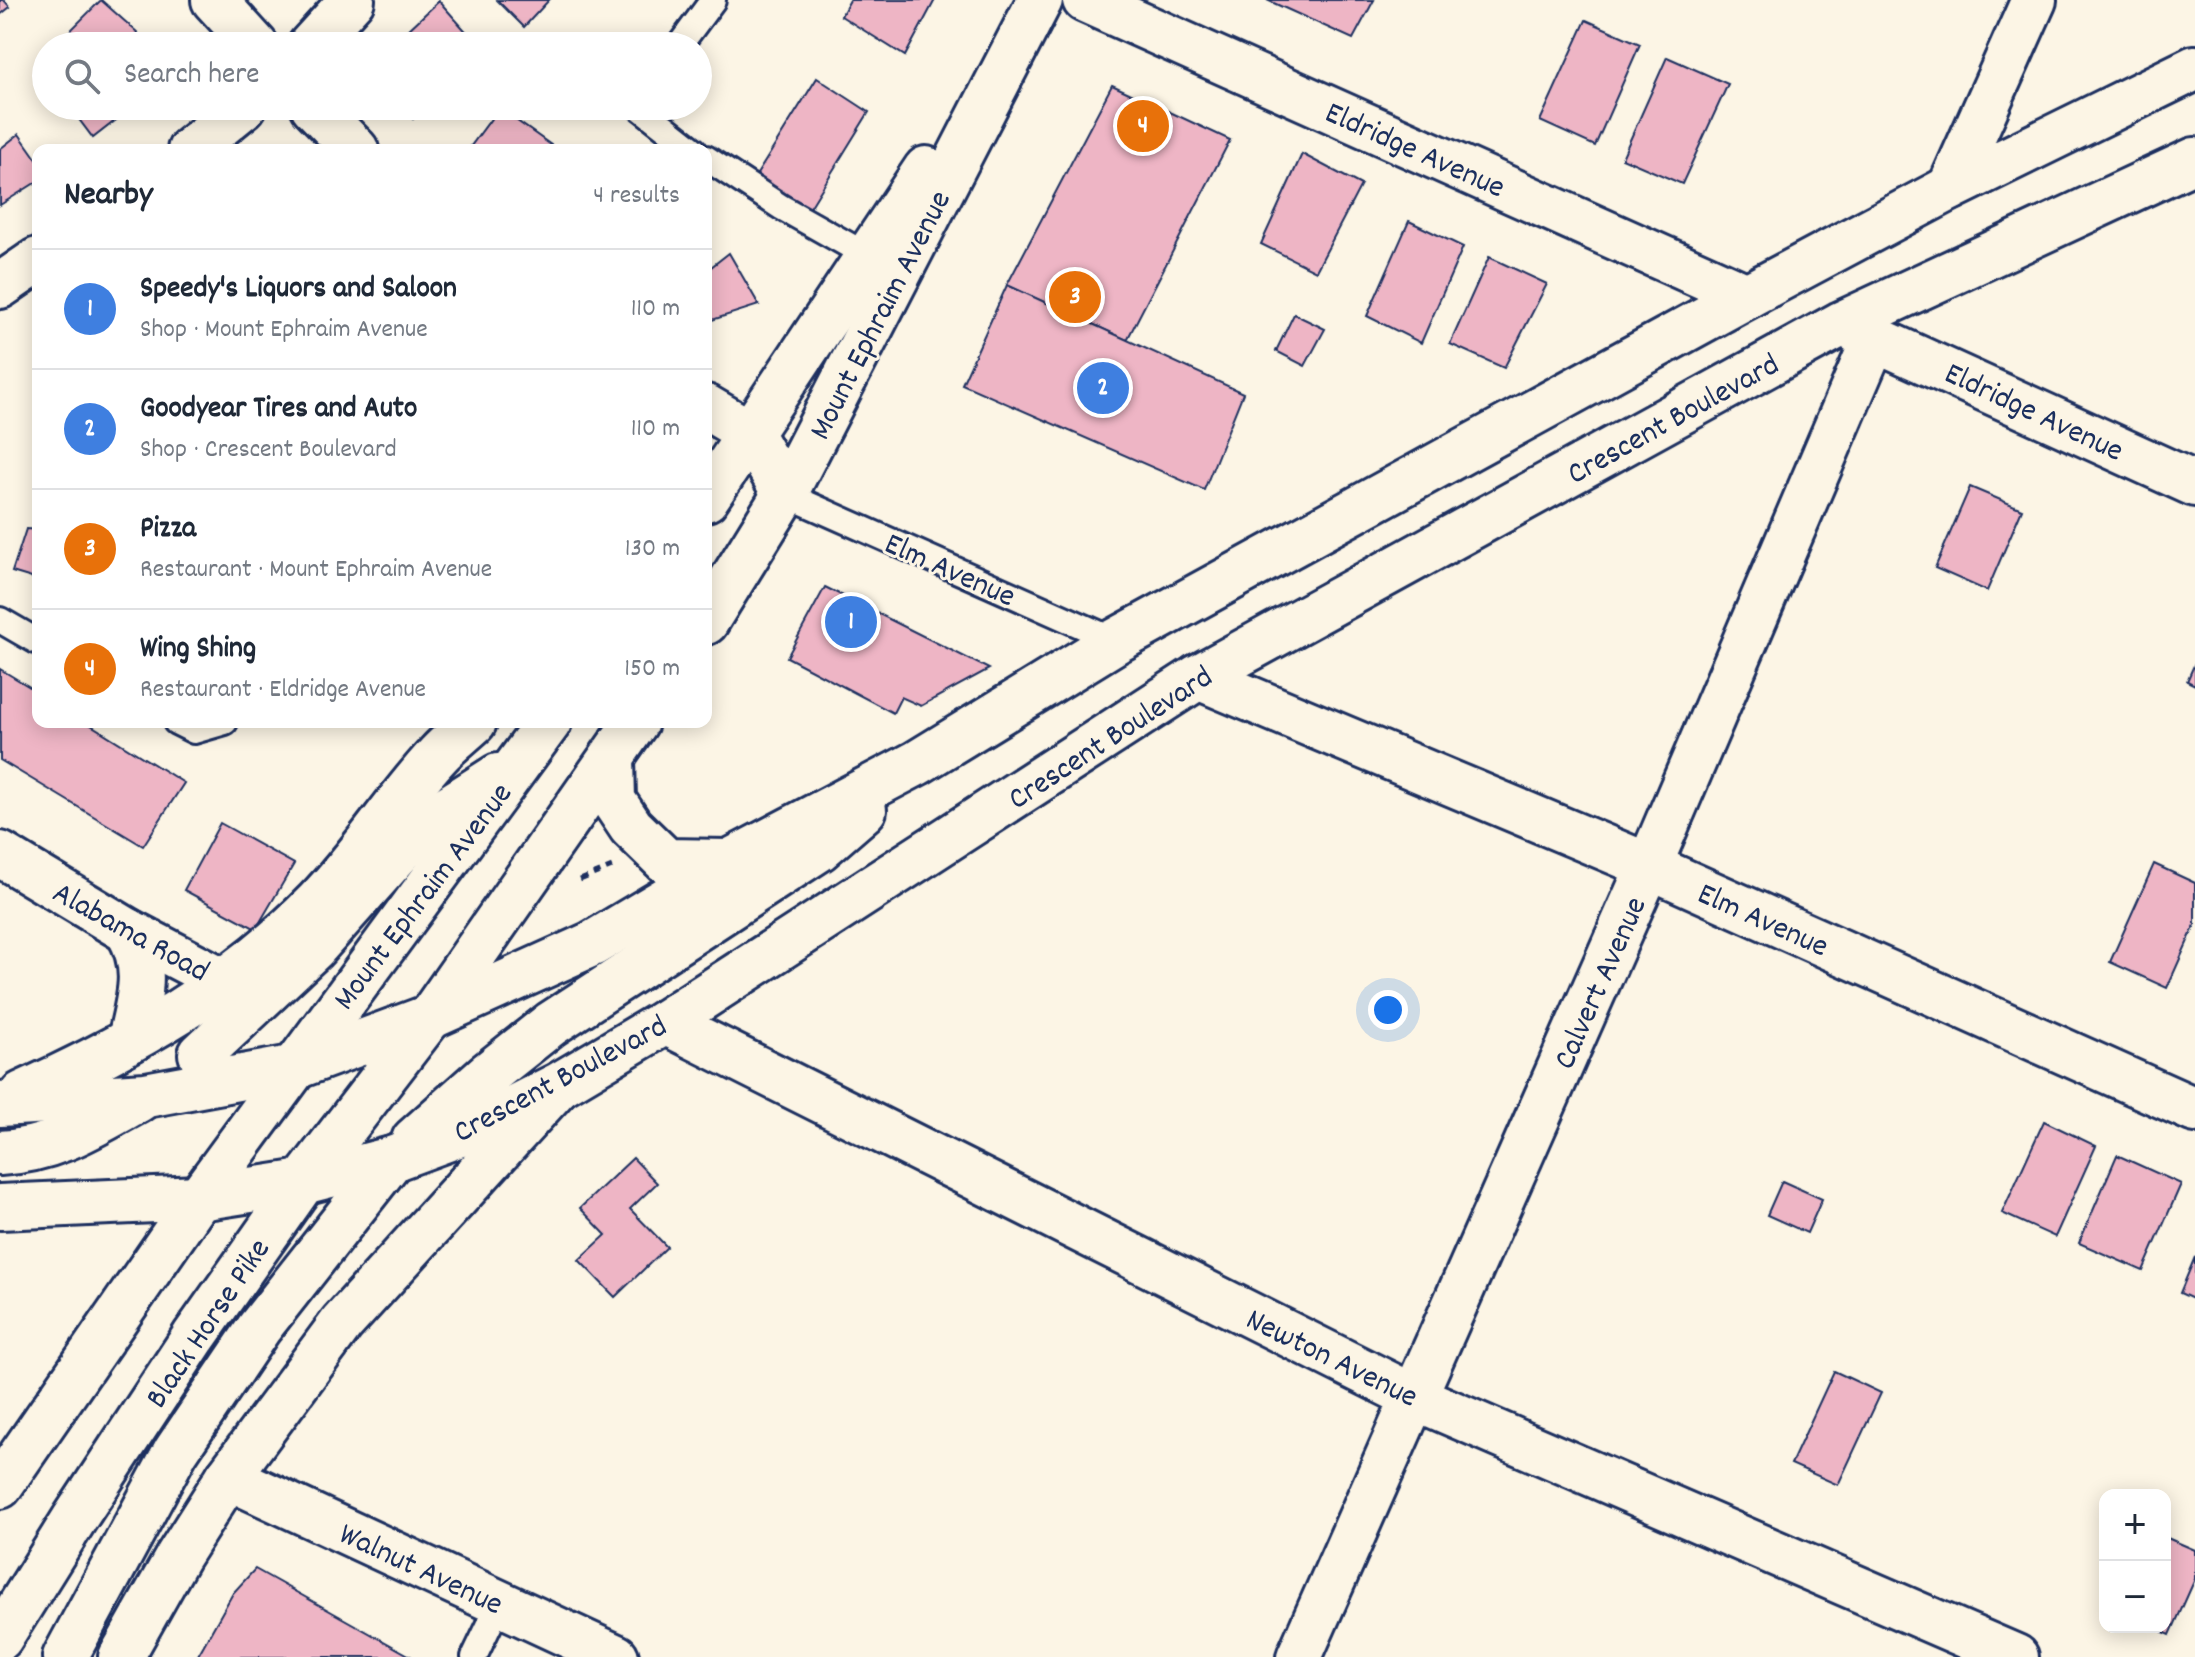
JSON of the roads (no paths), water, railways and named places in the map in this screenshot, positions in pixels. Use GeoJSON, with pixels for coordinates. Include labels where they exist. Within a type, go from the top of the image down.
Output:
{"type":"FeatureCollection","features":[{"type":"Feature","properties":{"kind":"main road"},"geometry":{"type":"LineString","coordinates":[[214,0],[243,32]]}},
{"type":"Feature","properties":{"kind":"main road"},"geometry":{"type":"LineString","coordinates":[[323,32],[352,0]]}},
{"type":"Feature","properties":{"kind":"main road","name":"Mount Ephraim Avenue"},"geometry":{"type":"LineString","coordinates":[[712,490],[1039,0]]}},
{"type":"Feature","properties":{"kind":"main road","name":"Mount Ephraim Avenue"},"geometry":{"type":"LineString","coordinates":[[712,612],[785,494],[1039,0]]}},
{"type":"Feature","properties":{"kind":"main road","name":"Eldridge Avenue"},"geometry":{"type":"LineString","coordinates":[[1085,0],[1747,296]]}},
{"type":"Feature","properties":{"kind":"main road"},"geometry":{"type":"LineString","coordinates":[[1950,188],[2034,0]]}},
{"type":"Feature","properties":{"kind":"main road"},"geometry":{"type":"LineString","coordinates":[[0,1104],[146,1095],[292,1068],[430,1017],[592,944],[729,862],[917,763],[1116,641],[1747,296],[1950,188],[2195,68]]}},
{"type":"Feature","properties":{"kind":"main road"},"geometry":{"type":"LineString","coordinates":[[197,144],[227,120]]}},
{"type":"Feature","properties":{"kind":"main road"},"geometry":{"type":"LineString","coordinates":[[327,120],[350,144]]}},
{"type":"Feature","properties":{"kind":"main road","name":"Crescent Boulevard"},"geometry":{"type":"LineString","coordinates":[[0,1207],[199,1198],[303,1182],[392,1159],[468,1131],[559,1085],[665,1022],[1198,677],[1858,330],[2195,160]]}},
{"type":"Feature","properties":{"kind":"main road"},"geometry":{"type":"LineString","coordinates":[[0,286],[32,264]]}},
{"type":"Feature","properties":{"kind":"main road","name":"Eldridge Avenue"},"geometry":{"type":"LineString","coordinates":[[1858,330],[2195,484]]}},
{"type":"Feature","properties":{"kind":"main road","name":"Calvert Avenue"},"geometry":{"type":"LineString","coordinates":[[1299,1657],[1649,866],[1858,330]]}},
{"type":"Feature","properties":{"kind":"main road"},"geometry":{"type":"LineString","coordinates":[[712,411],[750,433],[785,494]]}},
{"type":"Feature","properties":{"kind":"main road","name":"Elm Avenue"},"geometry":{"type":"LineString","coordinates":[[1198,677],[1649,866],[2195,1110]]}},
{"type":"Feature","properties":{"kind":"main road"},"geometry":{"type":"LineString","coordinates":[[0,1104],[62,1076],[187,1007],[274,943],[319,900],[438,755],[467,728]]}},
{"type":"Feature","properties":{"kind":"main road","name":"Mount Ephraim Avenue"},"geometry":{"type":"LineString","coordinates":[[292,1068],[545,728]]}},
{"type":"Feature","properties":{"kind":"main road"},"geometry":{"type":"LineString","coordinates":[[0,1153],[20,1152],[69,1139],[146,1095],[201,1054],[314,948],[426,822],[570,728]]}},
{"type":"Feature","properties":{"kind":"main road"},"geometry":{"type":"LineString","coordinates":[[430,1017],[632,728]]}},
{"type":"Feature","properties":{"kind":"main road"},"geometry":{"type":"LineString","coordinates":[[612,758],[613,800],[631,827],[666,861],[729,862]]}},
{"type":"Feature","properties":{"kind":"main road"},"geometry":{"type":"LineString","coordinates":[[65,1657],[176,1451],[259,1328],[392,1159],[488,1074],[551,1024],[819,849],[917,763]]}},
{"type":"Feature","properties":{"kind":"main road","name":"Alabama Road"},"geometry":{"type":"LineString","coordinates":[[0,854],[128,931],[222,980]]}},
{"type":"Feature","properties":{"kind":"main road"},"geometry":{"type":"LineString","coordinates":[[128,931],[139,950],[143,978],[130,1040]]}},
{"type":"Feature","properties":{"kind":"main road"},"geometry":{"type":"LineString","coordinates":[[222,980],[243,987],[266,982],[314,948]]}},
{"type":"Feature","properties":{"kind":"main road"},"geometry":{"type":"LineString","coordinates":[[201,1054],[221,1019],[222,980]]}},
{"type":"Feature","properties":{"kind":"main road","name":"Black Horse Pike"},"geometry":{"type":"LineString","coordinates":[[0,1638],[194,1337],[303,1182],[430,1017]]}},
{"type":"Feature","properties":{"kind":"main road","name":"Newton Avenue"},"geometry":{"type":"LineString","coordinates":[[665,1022],[1414,1397],[2016,1657]]}},
{"type":"Feature","properties":{"kind":"main road"},"geometry":{"type":"LineString","coordinates":[[0,1486],[292,1068]]}},
{"type":"Feature","properties":{"kind":"main road"},"geometry":{"type":"LineString","coordinates":[[121,1657],[178,1556],[228,1477],[342,1323],[559,1085]]}},
{"type":"Feature","properties":{"kind":"main road","name":"Walnut Avenue"},"geometry":{"type":"LineString","coordinates":[[228,1477],[616,1657]]}},
{"type":"Feature","properties":{"kind":"lane"},"geometry":{"type":"LineString","coordinates":[[689,32],[713,0]]}},
{"type":"Feature","properties":{"kind":"lane"},"geometry":{"type":"LineString","coordinates":[[656,120],[686,144]]}},
{"type":"Feature","properties":{"kind":"lane"},"geometry":{"type":"LineString","coordinates":[[712,162],[781,207],[868,256]]}},
{"type":"Feature","properties":{"kind":"lane","name":"Elm Avenue"},"geometry":{"type":"LineString","coordinates":[[785,494],[1116,641]]}},
{"type":"Feature","properties":{"kind":"lane"},"geometry":{"type":"LineString","coordinates":[[0,620],[32,639]]}},
{"type":"Feature","properties":{"kind":"lane"},"geometry":{"type":"LineString","coordinates":[[474,1657],[500,1603]]}},
{"type":"Feature","properties":{"kind":"place","name":"Wing Shing"},"geometry":{"type":"Point","coordinates":[1143,126]}},
{"type":"Feature","properties":{"kind":"place","name":"Pizza"},"geometry":{"type":"Point","coordinates":[1075,297]}},
{"type":"Feature","properties":{"kind":"place","name":"Goodyear Tires and Auto"},"geometry":{"type":"Point","coordinates":[1103,388]}},
{"type":"Feature","properties":{"kind":"place","name":"Speedy's Liquors and Saloon"},"geometry":{"type":"Point","coordinates":[851,622]}}]}
